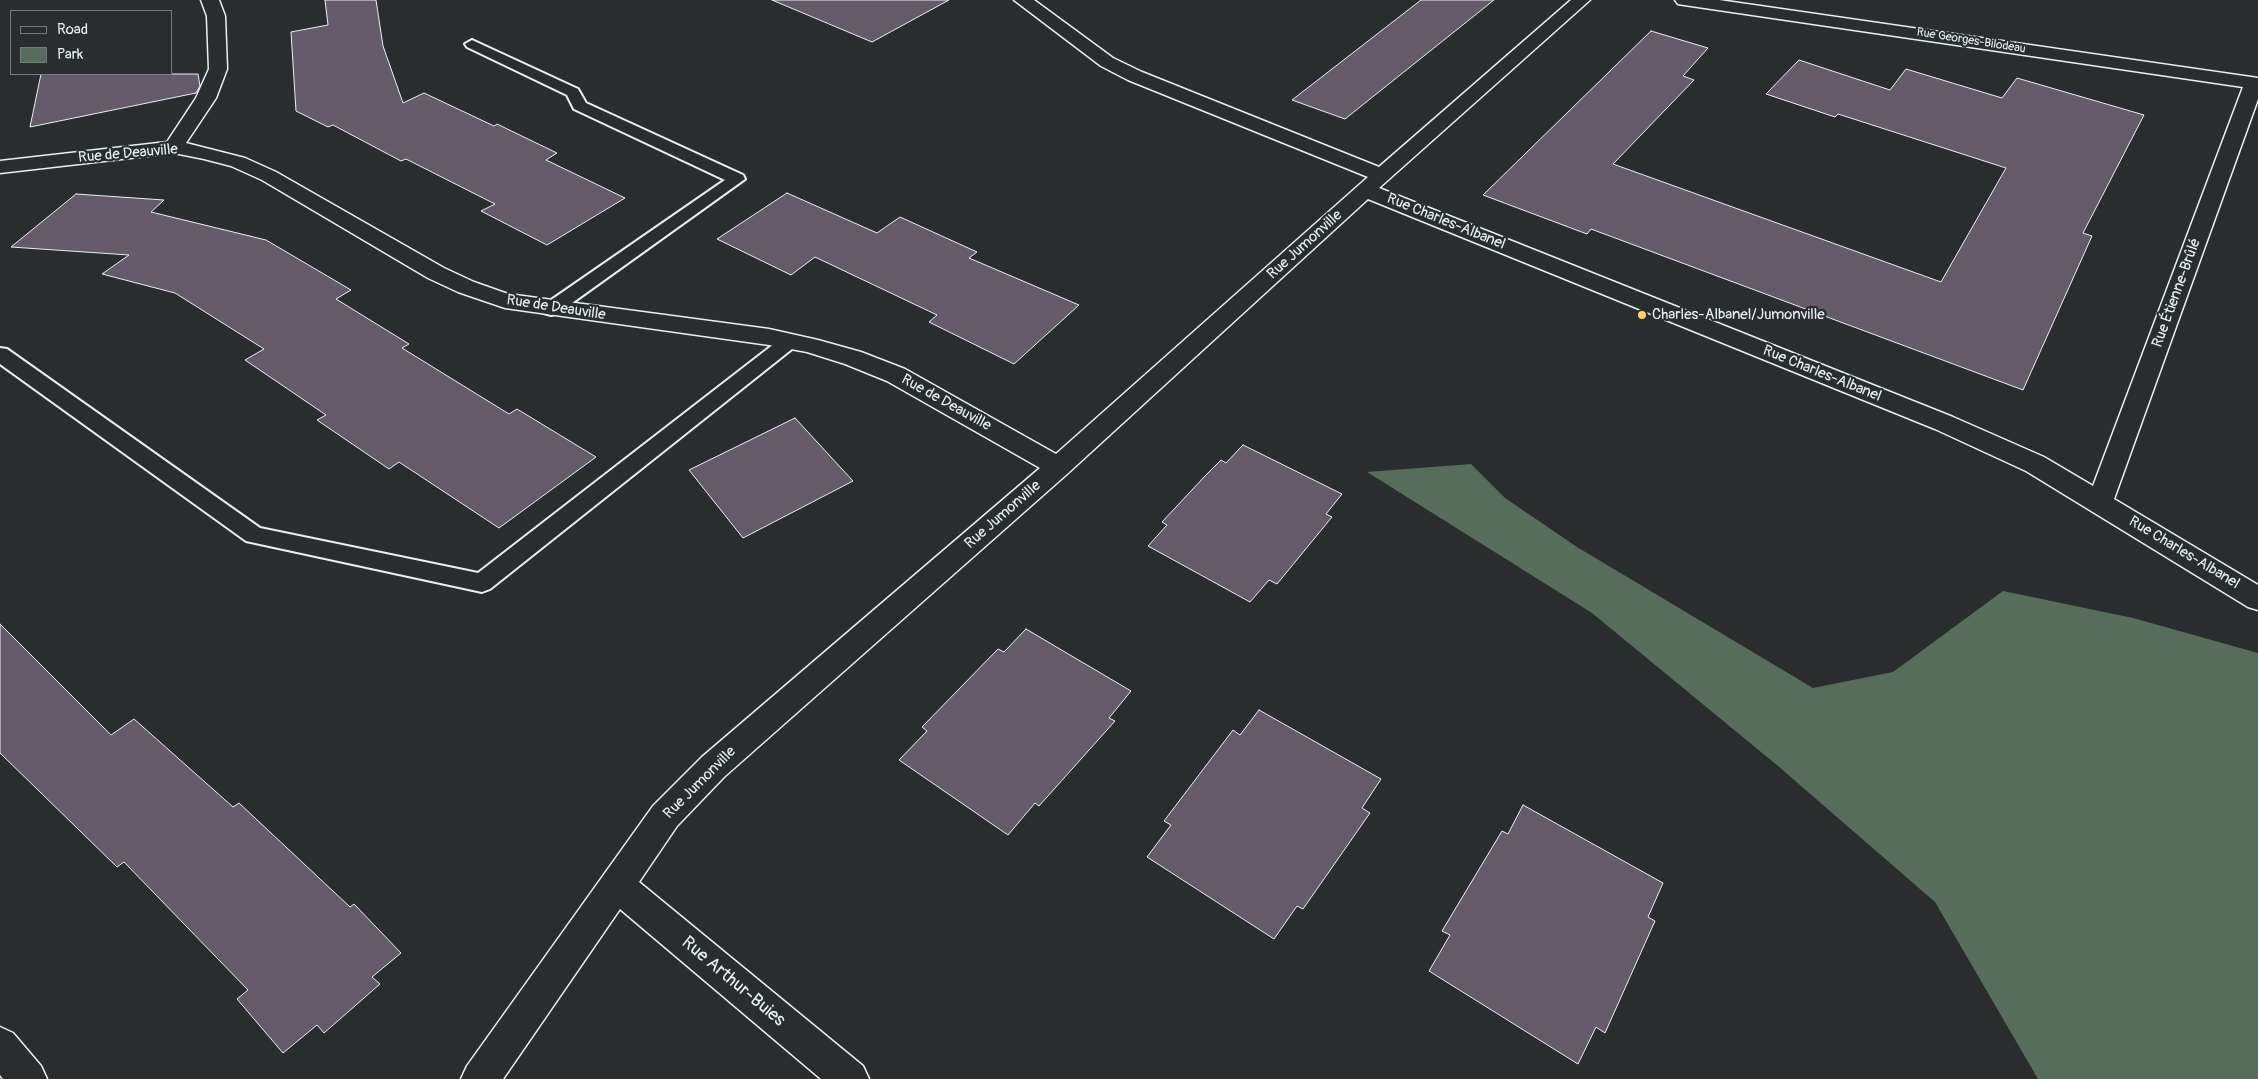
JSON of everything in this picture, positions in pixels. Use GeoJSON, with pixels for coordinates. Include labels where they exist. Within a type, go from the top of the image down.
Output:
{"type":"FeatureCollection","features":[{"type":"Feature","properties":{"kind":"street"},"geometry":{"type":"LineString","coordinates":[[174,147],[206,98],[218,70],[216,16],[210,0]]}},
{"type":"Feature","properties":{"kind":"street","name":"Rue Charles-Albanel"},"geometry":{"type":"LineString","coordinates":[[1023,0],[1107,62],[1135,76],[1373,182],[1944,423],[2035,464],[2258,599]]}},
{"type":"Feature","properties":{"kind":"street","name":"Rue Jumonville"},"geometry":{"type":"LineString","coordinates":[[480,1079],[665,816],[713,767],[1058,467],[1373,182],[1582,0]]}},
{"type":"Feature","properties":{"kind":"street","name":"Rue Georges-Bilodeau"},"geometry":{"type":"LineString","coordinates":[[1684,0],[2256,84]]}},
{"type":"Feature","properties":{"kind":"street","name":"Rue Étienne-Brûlé"},"geometry":{"type":"LineString","coordinates":[[2100,502],[2256,84]]}},
{"type":"Feature","properties":{"kind":"street","name":"Rue de Deauville"},"geometry":{"type":"LineString","coordinates":[[0,167],[174,147],[238,162],[269,176],[436,274],[466,287],[505,301],[551,309],[790,341],[853,358],[896,375],[1058,467]]}},
{"type":"Feature","properties":{"kind":"street","name":"Rue Arthur-Buies"},"geometry":{"type":"LineString","coordinates":[[617,885],[850,1079]]}},
{"type":"Feature","properties":{"kind":"street"},"geometry":{"type":"LineString","coordinates":[[0,1046],[28,1079]]}},
{"type":"Feature","properties":{"kind":"lane"},"geometry":{"type":"LineString","coordinates":[[472,44],[574,92],[580,106],[737,179],[551,309]]}},
{"type":"Feature","properties":{"kind":"lane"},"geometry":{"type":"LineString","coordinates":[[0,354],[254,535],[482,583],[790,341]]}},
{"type":"Feature","properties":{"kind":"green space"},"geometry":{"type":"Polygon","coordinates":[[[1471,464],[1505,498],[1577,547],[1813,688],[1893,672],[2003,591],[2133,618],[2258,653],[2258,1079],[2038,1079],[1935,902],[1778,766],[1592,613],[1367,472],[1471,464]]]}},
{"type":"Feature","properties":{"kind":"building"},"geometry":{"type":"Polygon","coordinates":[[[325,0],[376,0],[383,46],[403,103],[424,93],[494,126],[497,124],[557,153],[546,160],[625,198],[547,245],[481,211],[495,204],[406,159],[401,161],[333,125],[328,127],[296,111],[291,32],[328,25],[325,0]]]}},
{"type":"Feature","properties":{"kind":"building"},"geometry":{"type":"Polygon","coordinates":[[[772,0],[949,0],[872,42],[772,0]]]}},
{"type":"Feature","properties":{"kind":"building"},"geometry":{"type":"Polygon","coordinates":[[[1421,0],[1494,0],[1345,119],[1292,100],[1421,0]]]}},
{"type":"Feature","properties":{"kind":"building"},"geometry":{"type":"Polygon","coordinates":[[[1651,31],[1708,48],[1683,76],[1694,80],[1613,164],[1941,282],[2006,168],[1838,114],[1835,117],[1766,94],[1799,60],[1890,90],[1906,69],[2002,98],[2017,78],[2144,115],[2083,233],[2092,236],[2023,390],[1591,229],[1587,234],[1483,195],[1651,31]]]}},
{"type":"Feature","properties":{"kind":"building"},"geometry":{"type":"Polygon","coordinates":[[[198,74],[200,86],[196,93],[30,127],[41,75],[198,74]]]}},
{"type":"Feature","properties":{"kind":"building"},"geometry":{"type":"Polygon","coordinates":[[[787,193],[877,233],[900,217],[977,252],[969,258],[1079,305],[1014,364],[929,322],[937,315],[815,257],[791,275],[717,239],[787,193]]]}},
{"type":"Feature","properties":{"kind":"building"},"geometry":{"type":"Polygon","coordinates":[[[76,194],[164,200],[151,212],[266,240],[351,290],[336,299],[409,344],[402,348],[509,414],[517,409],[596,457],[499,528],[399,462],[389,469],[317,420],[326,415],[245,360],[264,349],[175,293],[102,274],[129,255],[11,247],[76,194]]]}},
{"type":"Feature","properties":{"kind":"building"},"geometry":{"type":"Polygon","coordinates":[[[795,418],[853,481],[743,538],[689,470],[795,418]]]}},
{"type":"Feature","properties":{"kind":"building"},"geometry":{"type":"Polygon","coordinates":[[[1243,445],[1342,494],[1326,514],[1332,517],[1277,584],[1269,580],[1250,602],[1148,546],[1167,525],[1162,522],[1205,476],[1221,460],[1226,463],[1243,445]]]}},
{"type":"Feature","properties":{"kind":"building"},"geometry":{"type":"Polygon","coordinates":[[[0,624],[111,735],[134,719],[233,807],[239,803],[350,907],[354,904],[401,953],[372,977],[380,984],[324,1033],[317,1025],[283,1053],[237,999],[248,990],[124,862],[117,867],[0,753],[0,624]]]}},
{"type":"Feature","properties":{"kind":"building"},"geometry":{"type":"Polygon","coordinates":[[[1026,629],[1131,691],[1109,718],[1115,721],[1039,806],[1035,803],[1008,835],[899,760],[927,731],[922,727],[998,649],[1004,652],[1026,629]]]}},
{"type":"Feature","properties":{"kind":"building"},"geometry":{"type":"Polygon","coordinates":[[[1259,710],[1381,779],[1362,808],[1370,813],[1303,909],[1297,906],[1274,939],[1147,857],[1171,825],[1164,821],[1233,730],[1240,735],[1259,710]]]}},
{"type":"Feature","properties":{"kind":"building"},"geometry":{"type":"Polygon","coordinates":[[[1523,805],[1663,883],[1648,917],[1655,921],[1605,1033],[1596,1027],[1578,1064],[1429,971],[1450,935],[1442,931],[1502,831],[1508,834],[1523,805]]]}},
{"type":"Feature","properties":{"kind":"place","name":"Charles-Albanel/Jumonville"},"geometry":{"type":"Point","coordinates":[1642,315]}}]}
